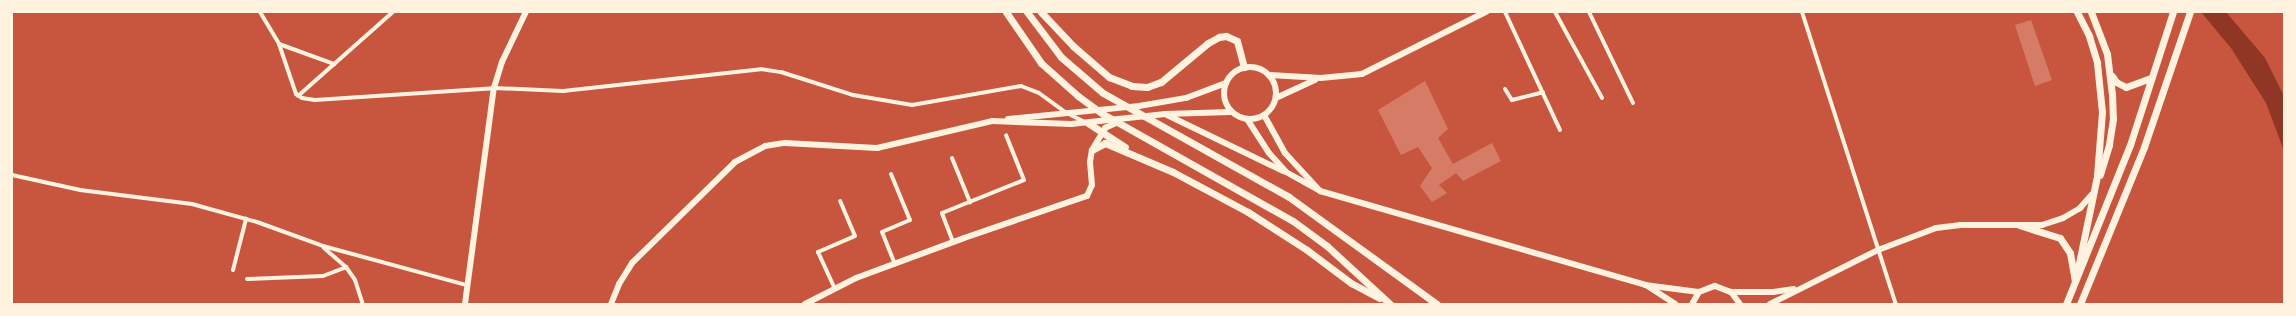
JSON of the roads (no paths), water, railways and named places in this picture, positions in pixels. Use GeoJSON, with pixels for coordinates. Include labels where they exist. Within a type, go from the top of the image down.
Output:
{"type":"FeatureCollection","features":[{"type":"Feature","properties":{"kind":"highway"},"geometry":{"type":"LineString","coordinates":[[1006,12],[1042,63],[1060,81],[1104,114],[1293,221],[1327,246],[1390,304]]}},
{"type":"Feature","properties":{"kind":"highway"},"geometry":{"type":"LineString","coordinates":[[1027,12],[1061,57],[1087,81],[1122,104],[1289,197],[1437,304]]}},
{"type":"Feature","properties":{"kind":"highway"},"geometry":{"type":"LineString","coordinates":[[1041,12],[1073,46],[1109,77],[1140,87],[1161,82],[1208,43],[1219,37],[1226,36],[1237,42],[1244,67]]}},
{"type":"Feature","properties":{"kind":"highway"},"geometry":{"type":"LineString","coordinates":[[2075,282],[2092,194],[2102,128],[2099,76],[2091,43],[2077,12]]}},
{"type":"Feature","properties":{"kind":"highway"},"geometry":{"type":"LineString","coordinates":[[2091,12],[2101,34],[2111,75],[2113,120],[2109,145],[2092,194]]}},
{"type":"Feature","properties":{"kind":"highway"},"geometry":{"type":"LineString","coordinates":[[2066,304],[2109,200],[2152,78],[2173,12]]}},
{"type":"Feature","properties":{"kind":"highway"},"geometry":{"type":"LineString","coordinates":[[2080,304],[2144,147],[2190,12]]}},
{"type":"Feature","properties":{"kind":"highway"},"geometry":{"type":"LineString","coordinates":[[2111,75],[2116,82],[2126,87],[2152,78]]}},
{"type":"Feature","properties":{"kind":"highway"},"geometry":{"type":"LineString","coordinates":[[1088,123],[1143,159]]}},
{"type":"Feature","properties":{"kind":"highway"},"geometry":{"type":"LineString","coordinates":[[1092,150],[1105,143],[1173,172],[1248,212],[1306,250],[1351,283],[1390,304]]}},
{"type":"Feature","properties":{"kind":"highway"},"geometry":{"type":"LineString","coordinates":[[2019,225],[2060,238],[2070,253],[2075,282]]}},
{"type":"Feature","properties":{"kind":"main road"},"geometry":{"type":"LineString","coordinates":[[1231,112],[1224,98],[1226,83],[1236,70],[1244,67],[1258,67],[1269,74],[1276,86],[1276,98],[1264,115],[1247,119]]}},
{"type":"Feature","properties":{"kind":"main road"},"geometry":{"type":"LineString","coordinates":[[611,304],[619,284],[632,263],[735,162],[756,149],[785,143],[876,148],[992,120],[1139,106],[1186,98],[1226,83]]}},
{"type":"Feature","properties":{"kind":"main road"},"geometry":{"type":"LineString","coordinates":[[992,120],[1049,124],[1088,123],[1151,118],[1165,114],[1231,112],[1247,119],[1269,153],[1286,172]]}},
{"type":"Feature","properties":{"kind":"main road"},"geometry":{"type":"LineString","coordinates":[[1165,114],[1286,172],[1320,191],[1645,284],[1699,292],[1715,286],[1732,292],[1773,292],[1800,288]]}},
{"type":"Feature","properties":{"kind":"main road"},"geometry":{"type":"LineString","coordinates":[[1264,115],[1290,159],[1320,191]]}},
{"type":"Feature","properties":{"kind":"main road"},"geometry":{"type":"LineString","coordinates":[[805,304],[835,289],[895,264],[953,242],[1087,196],[1092,185],[1090,162],[1092,150],[1102,132],[1110,125],[1125,120]]}},
{"type":"Feature","properties":{"kind":"main road"},"geometry":{"type":"LineString","coordinates":[[1770,304],[1878,250],[1942,227],[2042,225],[2063,218],[2080,208],[2092,194]]}},
{"type":"Feature","properties":{"kind":"main road"},"geometry":{"type":"LineString","coordinates":[[1645,284],[1675,304]]}},
{"type":"Feature","properties":{"kind":"main road"},"geometry":{"type":"LineString","coordinates":[[1692,304],[1699,292]]}},
{"type":"Feature","properties":{"kind":"main road"},"geometry":{"type":"LineString","coordinates":[[1732,292],[1740,304]]}},
{"type":"Feature","properties":{"kind":"street"},"geometry":{"type":"LineString","coordinates":[[260,12],[279,44],[292,86],[298,96]]}},
{"type":"Feature","properties":{"kind":"street"},"geometry":{"type":"LineString","coordinates":[[298,96],[393,12]]}},
{"type":"Feature","properties":{"kind":"street"},"geometry":{"type":"LineString","coordinates":[[465,304],[494,88],[502,62],[526,12]]}},
{"type":"Feature","properties":{"kind":"street"},"geometry":{"type":"LineString","coordinates":[[1269,74],[1320,78],[1344,77],[1369,72],[1486,12]]}},
{"type":"Feature","properties":{"kind":"street"},"geometry":{"type":"LineString","coordinates":[[1505,12],[1560,130]]}},
{"type":"Feature","properties":{"kind":"street"},"geometry":{"type":"LineString","coordinates":[[1555,12],[1602,98]]}},
{"type":"Feature","properties":{"kind":"street"},"geometry":{"type":"LineString","coordinates":[[1589,12],[1633,103]]}},
{"type":"Feature","properties":{"kind":"street"},"geometry":{"type":"LineString","coordinates":[[1802,12],[1896,304]]}},
{"type":"Feature","properties":{"kind":"street"},"geometry":{"type":"LineString","coordinates":[[279,44],[334,64]]}},
{"type":"Feature","properties":{"kind":"street"},"geometry":{"type":"LineString","coordinates":[[298,96],[328,100],[494,88],[563,91],[761,69],[781,72],[853,94],[912,105],[964,98],[998,88],[1021,86],[1039,93],[1064,112],[1088,123]]}},
{"type":"Feature","properties":{"kind":"street"},"geometry":{"type":"LineString","coordinates":[[1276,98],[1298,86],[1320,78]]}},
{"type":"Feature","properties":{"kind":"street"},"geometry":{"type":"LineString","coordinates":[[1505,89],[1512,100],[1543,92]]}},
{"type":"Feature","properties":{"kind":"street"},"geometry":{"type":"LineString","coordinates":[[953,242],[942,213],[1024,180],[1006,135]]}},
{"type":"Feature","properties":{"kind":"street"},"geometry":{"type":"LineString","coordinates":[[952,158],[970,202]]}},
{"type":"Feature","properties":{"kind":"street"},"geometry":{"type":"LineString","coordinates":[[891,174],[910,220],[882,232],[895,264]]}},
{"type":"Feature","properties":{"kind":"street"},"geometry":{"type":"LineString","coordinates":[[12,176],[80,190],[169,199],[246,219],[323,246],[467,285]]}},
{"type":"Feature","properties":{"kind":"street"},"geometry":{"type":"LineString","coordinates":[[835,289],[818,252],[855,236],[840,201]]}},
{"type":"Feature","properties":{"kind":"street"},"geometry":{"type":"LineString","coordinates":[[233,270],[246,219]]}},
{"type":"Feature","properties":{"kind":"street"},"geometry":{"type":"LineString","coordinates":[[323,246],[346,266],[355,280],[363,304]]}},
{"type":"Feature","properties":{"kind":"street"},"geometry":{"type":"LineString","coordinates":[[247,279],[324,276],[346,266]]}}]}
